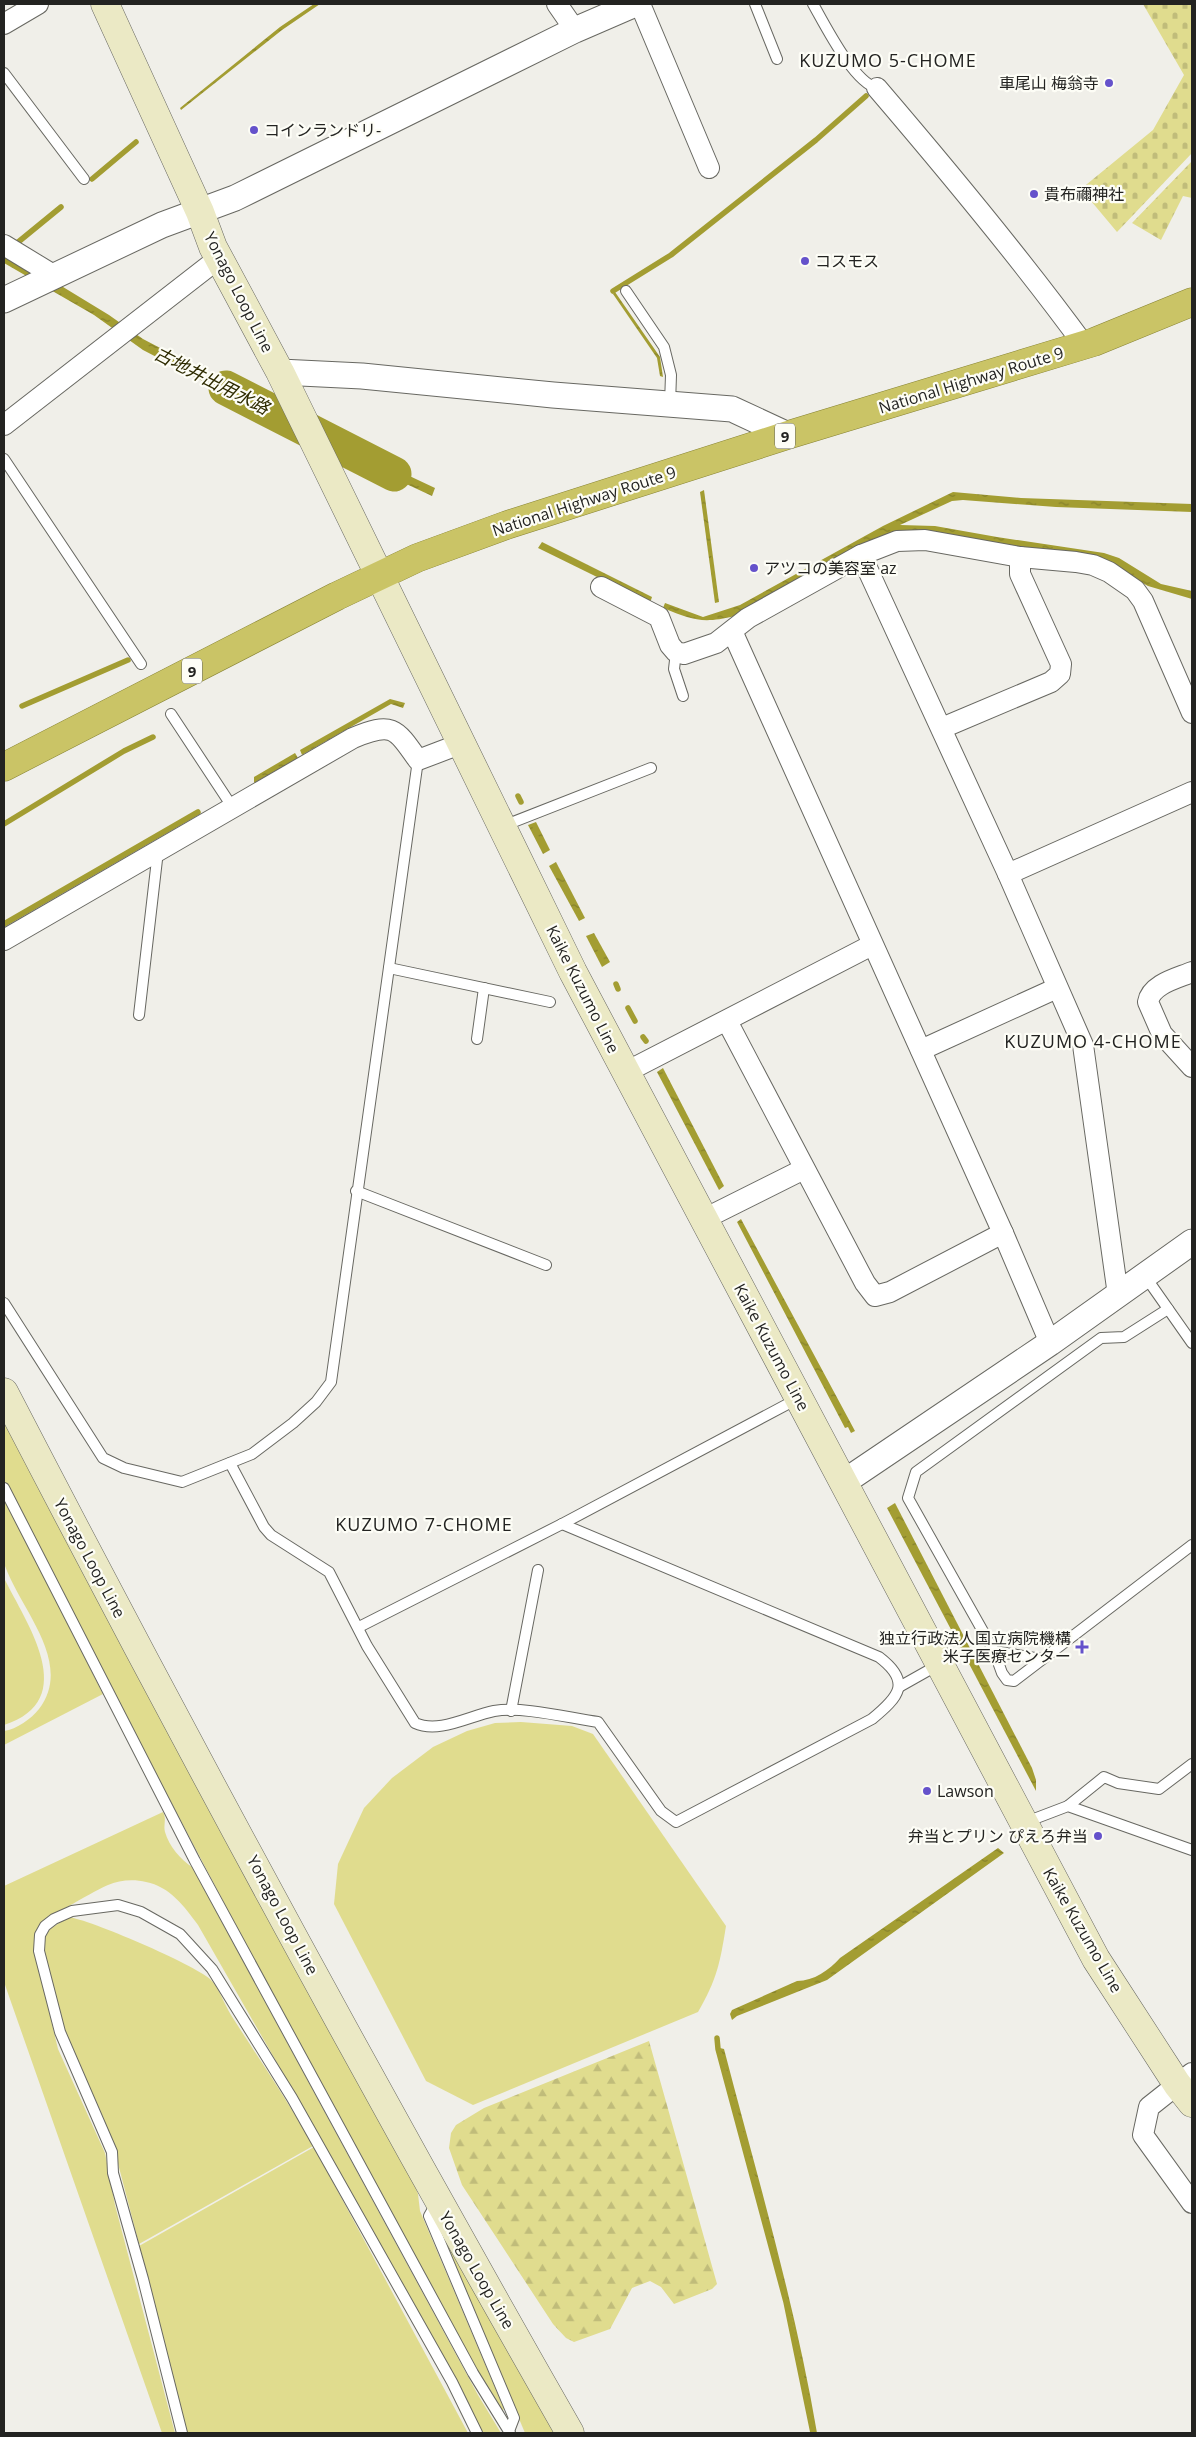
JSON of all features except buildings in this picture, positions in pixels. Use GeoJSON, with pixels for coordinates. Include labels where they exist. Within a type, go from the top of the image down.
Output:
{"type":"FeatureCollection","features":[{"type":"Feature","properties":{"kind":"highway","name":"National Highway Route 9"},"geometry":{"type":"LineString","coordinates":[[4,767],[417,558],[507,525],[788,434],[1084,345],[1192,302]]}},
{"type":"Feature","properties":{"kind":"main road","name":"Yonago Loop Line"},"geometry":{"type":"LineString","coordinates":[[105,4],[200,212],[219,258],[280,372],[380,576]]}},
{"type":"Feature","properties":{"kind":"main road","name":"Kaike Kuzumo Line"},"geometry":{"type":"LineString","coordinates":[[380,576],[500,827],[573,972],[1096,1959],[1187,2087]]}},
{"type":"Feature","properties":{"kind":"main road","name":"Yonago Loop Line"},"geometry":{"type":"LineString","coordinates":[[4,1392],[120,1616],[438,2201],[570,2433]]}},
{"type":"Feature","properties":{"kind":"street"},"geometry":{"type":"LineString","coordinates":[[4,24],[38,4]]}},
{"type":"Feature","properties":{"kind":"street"},"geometry":{"type":"LineString","coordinates":[[557,4],[575,30]]}},
{"type":"Feature","properties":{"kind":"street"},"geometry":{"type":"LineString","coordinates":[[4,300],[162,225],[235,198],[575,30],[635,4]]}},
{"type":"Feature","properties":{"kind":"street"},"geometry":{"type":"LineString","coordinates":[[640,4],[709,168]]}},
{"type":"Feature","properties":{"kind":"street"},"geometry":{"type":"LineString","coordinates":[[876,88],[977,207],[1084,345]]}},
{"type":"Feature","properties":{"kind":"street"},"geometry":{"type":"LineString","coordinates":[[4,245],[55,276]]}},
{"type":"Feature","properties":{"kind":"street"},"geometry":{"type":"LineString","coordinates":[[4,425],[219,258]]}},
{"type":"Feature","properties":{"kind":"street"},"geometry":{"type":"LineString","coordinates":[[280,372],[362,376],[553,395],[732,409],[788,434]]}},
{"type":"Feature","properties":{"kind":"street"},"geometry":{"type":"LineString","coordinates":[[601,587],[659,617],[670,645],[676,652],[684,654],[716,643],[748,618],[861,555],[897,541],[925,540],[1020,557],[1093,565],[1125,582],[1135,590],[1143,601],[1192,713]]}},
{"type":"Feature","properties":{"kind":"street"},"geometry":{"type":"LineString","coordinates":[[861,555],[942,728],[1084,1045],[1118,1294]]}},
{"type":"Feature","properties":{"kind":"street"},"geometry":{"type":"LineString","coordinates":[[942,728],[1046,684],[1057,678],[1060,674],[1061,664],[1020,574],[1020,557]]}},
{"type":"Feature","properties":{"kind":"street"},"geometry":{"type":"LineString","coordinates":[[732,630],[1003,1233],[1050,1343]]}},
{"type":"Feature","properties":{"kind":"street"},"geometry":{"type":"LineString","coordinates":[[4,940],[353,738],[375,729],[384,728],[399,734],[418,760],[460,744]]}},
{"type":"Feature","properties":{"kind":"street"},"geometry":{"type":"LineString","coordinates":[[1008,874],[1192,792]]}},
{"type":"Feature","properties":{"kind":"street"},"geometry":{"type":"LineString","coordinates":[[626,1072],[872,945]]}},
{"type":"Feature","properties":{"kind":"street"},"geometry":{"type":"LineString","coordinates":[[1192,972],[1155,990],[1149,997],[1148,1002],[1162,1034],[1192,1067]]}},
{"type":"Feature","properties":{"kind":"street"},"geometry":{"type":"LineString","coordinates":[[921,1050],[1057,988]]}},
{"type":"Feature","properties":{"kind":"street"},"geometry":{"type":"LineString","coordinates":[[727,1021],[865,1283],[875,1296],[890,1292],[1003,1233]]}},
{"type":"Feature","properties":{"kind":"street"},"geometry":{"type":"LineString","coordinates":[[704,1219],[804,1168]]}},
{"type":"Feature","properties":{"kind":"street"},"geometry":{"type":"LineString","coordinates":[[844,1482],[1050,1343],[1192,1242]]}},
{"type":"Feature","properties":{"kind":"street"},"geometry":{"type":"LineString","coordinates":[[1187,2087],[1149,2108],[1143,2135],[1192,2202]]}},
{"type":"Feature","properties":{"kind":"lane"},"geometry":{"type":"LineString","coordinates":[[755,4],[777,59]]}},
{"type":"Feature","properties":{"kind":"lane"},"geometry":{"type":"LineString","coordinates":[[814,4],[841,52],[868,86],[876,88]]}},
{"type":"Feature","properties":{"kind":"lane"},"geometry":{"type":"LineString","coordinates":[[4,73],[84,179]]}},
{"type":"Feature","properties":{"kind":"lane"},"geometry":{"type":"LineString","coordinates":[[626,291],[664,347],[671,375],[670,404]]}},
{"type":"Feature","properties":{"kind":"lane"},"geometry":{"type":"LineString","coordinates":[[4,459],[141,664]]}},
{"type":"Feature","properties":{"kind":"lane"},"geometry":{"type":"LineString","coordinates":[[676,652],[674,669],[683,696]]}},
{"type":"Feature","properties":{"kind":"lane"},"geometry":{"type":"LineString","coordinates":[[171,714],[233,808]]}},
{"type":"Feature","properties":{"kind":"lane"},"geometry":{"type":"LineString","coordinates":[[4,1303],[103,1458],[124,1468],[182,1482],[252,1454],[293,1423],[316,1402],[331,1382],[356,1191],[418,760]]}},
{"type":"Feature","properties":{"kind":"lane"},"geometry":{"type":"LineString","coordinates":[[500,827],[651,768]]}},
{"type":"Feature","properties":{"kind":"lane"},"geometry":{"type":"LineString","coordinates":[[139,1014],[158,850]]}},
{"type":"Feature","properties":{"kind":"lane"},"geometry":{"type":"LineString","coordinates":[[389,968],[550,1002]]}},
{"type":"Feature","properties":{"kind":"lane"},"geometry":{"type":"LineString","coordinates":[[477,1040],[484,988]]}},
{"type":"Feature","properties":{"kind":"lane"},"geometry":{"type":"LineString","coordinates":[[356,1191],[546,1265]]}},
{"type":"Feature","properties":{"kind":"lane"},"geometry":{"type":"LineString","coordinates":[[1145,1276],[1192,1343]]}},
{"type":"Feature","properties":{"kind":"lane"},"geometry":{"type":"LineString","coordinates":[[1168,1308],[1124,1337],[1101,1338],[916,1472],[908,1498],[994,1651],[1002,1673],[1007,1680],[1014,1681],[1192,1545]]}},
{"type":"Feature","properties":{"kind":"lane"},"geometry":{"type":"LineString","coordinates":[[359,1627],[562,1524],[799,1398]]}},
{"type":"Feature","properties":{"kind":"lane"},"geometry":{"type":"LineString","coordinates":[[230,1463],[264,1527],[271,1535],[328,1572],[359,1627],[367,1646],[415,1723],[425,1727],[436,1727],[496,1710],[532,1712],[598,1722],[661,1811],[676,1822],[872,1719],[892,1703],[899,1687],[896,1672],[879,1656],[562,1524]]}},
{"type":"Feature","properties":{"kind":"lane"},"geometry":{"type":"LineString","coordinates":[[4,1488],[195,1861],[474,2373],[510,2432]]}},
{"type":"Feature","properties":{"kind":"lane"},"geometry":{"type":"LineString","coordinates":[[511,1711],[538,1570]]}},
{"type":"Feature","properties":{"kind":"lane"},"geometry":{"type":"LineString","coordinates":[[994,1651],[1041,1659]]}},
{"type":"Feature","properties":{"kind":"lane"},"geometry":{"type":"LineString","coordinates":[[899,1687],[939,1665]]}},
{"type":"Feature","properties":{"kind":"lane"},"geometry":{"type":"LineString","coordinates":[[1024,1823],[1068,1806],[1104,1777],[1118,1783],[1159,1789],[1192,1764]]}},
{"type":"Feature","properties":{"kind":"lane"},"geometry":{"type":"LineString","coordinates":[[1068,1806],[1192,1850]]}},
{"type":"Feature","properties":{"kind":"lane"},"geometry":{"type":"LineString","coordinates":[[182,2433],[143,2279],[113,2173],[112,2152],[60,2032],[39,1951],[40,1934],[45,1926],[72,1911],[118,1905],[141,1912],[180,1934],[212,1969],[292,2098],[452,2382],[477,2433]]}},
{"type":"Feature","properties":{"kind":"lane"},"geometry":{"type":"LineString","coordinates":[[438,2201],[429,2216],[514,2418],[510,2432]]}},
{"type":"Feature","properties":{"kind":"green space"},"geometry":{"type":"Polygon","coordinates":[[[1143,4],[1192,4],[1192,153],[1117,232],[1081,189],[1153,130],[1184,75],[1143,4]]]}},
{"type":"Feature","properties":{"kind":"green space"},"geometry":{"type":"Polygon","coordinates":[[[1192,161],[1192,198],[1183,196],[1161,240],[1132,223],[1192,161]]]}},
{"type":"Feature","properties":{"kind":"green space"},"geometry":{"type":"Polygon","coordinates":[[[4,1410],[413,2181],[418,2194],[420,2211],[503,2410],[499,2409],[311,2065],[188,1835],[7,1487],[4,1480],[4,1410]]]}},
{"type":"Feature","properties":{"kind":"green space"},"geometry":{"type":"Polygon","coordinates":[[[4,1498],[103,1694],[4,1745],[4,1731],[23,1723],[39,1709],[48,1691],[51,1673],[48,1655],[41,1637],[5,1566],[2,1543],[4,1498]]]}},
{"type":"Feature","properties":{"kind":"green space"},"geometry":{"type":"Polygon","coordinates":[[[4,1578],[34,1638],[41,1659],[44,1679],[40,1698],[27,1713],[4,1725],[4,1578]]]}},
{"type":"Feature","properties":{"kind":"green space"},"geometry":{"type":"Polygon","coordinates":[[[521,1722],[572,1726],[593,1734],[726,1926],[717,1971],[710,1990],[698,2012],[473,2105],[426,2081],[334,1904],[338,1864],[364,1808],[392,1778],[433,1747],[467,1731],[495,1723],[521,1722]]]}},
{"type":"Feature","properties":{"kind":"green space"},"geometry":{"type":"Polygon","coordinates":[[[163,1812],[165,1832],[169,1842],[180,1857],[192,1867],[478,2395],[501,2433],[483,2433],[296,2096],[198,1925],[176,1898],[162,1888],[146,1882],[127,1880],[112,1883],[46,1920],[36,1932],[34,1948],[58,2049],[105,2153],[115,2205],[175,2433],[162,2433],[4,1982],[4,1886],[163,1812]]]}},
{"type":"Feature","properties":{"kind":"green space"},"geometry":{"type":"Polygon","coordinates":[[[68,1917],[97,1926],[141,1944],[200,1972],[210,1979],[313,2146],[139,2244],[115,2152],[103,2117],[65,2031],[44,1951],[45,1936],[50,1929],[68,1917]]]}},
{"type":"Feature","properties":{"kind":"green space"},"geometry":{"type":"Polygon","coordinates":[[[649,2041],[717,2284],[712,2289],[674,2304],[661,2287],[650,2281],[632,2288],[610,2329],[574,2342],[566,2338],[553,2324],[462,2185],[449,2148],[451,2133],[456,2125],[484,2108],[649,2041]]]}},
{"type":"Feature","properties":{"kind":"green space"},"geometry":{"type":"Polygon","coordinates":[[[314,2147],[468,2433],[187,2433],[139,2246],[314,2147]]]}},
{"type":"Feature","properties":{"kind":"green space"},"geometry":{"type":"Polygon","coordinates":[[[436,2221],[560,2433],[525,2433],[436,2221]]]}},
{"type":"Feature","properties":{"kind":"water"},"geometry":{"type":"Polygon","coordinates":[[[314,4],[320,4],[282,30],[181,110],[180,108],[280,27],[314,4]]]}},
{"type":"Feature","properties":{"kind":"water"},"geometry":{"type":"Polygon","coordinates":[[[4,251],[109,315],[143,339],[265,403],[270,416],[143,350],[94,315],[4,263],[4,251]]]}},
{"type":"Feature","properties":{"kind":"water"},"geometry":{"type":"Polygon","coordinates":[[[615,292],[660,357],[663,377],[660,376],[657,358],[613,294],[615,292]]]}},
{"type":"Feature","properties":{"kind":"water"},"geometry":{"type":"Polygon","coordinates":[[[348,447],[435,488],[432,496],[353,459],[348,447]]]}},
{"type":"Feature","properties":{"kind":"water"},"geometry":{"type":"Polygon","coordinates":[[[704,490],[719,602],[715,603],[700,492],[704,490]]]}},
{"type":"Feature","properties":{"kind":"water"},"geometry":{"type":"Polygon","coordinates":[[[953,492],[1021,498],[1192,504],[1192,512],[1056,507],[963,500],[952,501],[900,525],[935,526],[1104,553],[1119,558],[1161,584],[1192,591],[1192,599],[1148,586],[1095,557],[1017,548],[929,532],[735,616],[714,620],[698,620],[663,608],[665,603],[703,617],[740,605],[883,526],[953,492]]]}},
{"type":"Feature","properties":{"kind":"water"},"geometry":{"type":"Polygon","coordinates":[[[542,542],[652,597],[650,603],[538,548],[542,542]]]}},
{"type":"Feature","properties":{"kind":"water"},"geometry":{"type":"Polygon","coordinates":[[[390,699],[405,703],[403,708],[391,704],[302,755],[300,750],[390,699]]]}},
{"type":"Feature","properties":{"kind":"water"},"geometry":{"type":"Polygon","coordinates":[[[295,753],[298,758],[254,783],[254,777],[295,753]]]}},
{"type":"Feature","properties":{"kind":"water"},"geometry":{"type":"Polygon","coordinates":[[[536,822],[550,850],[543,854],[528,825],[536,822]]]}},
{"type":"Feature","properties":{"kind":"water"},"geometry":{"type":"Polygon","coordinates":[[[556,862],[585,918],[579,921],[549,866],[556,862]]]}},
{"type":"Feature","properties":{"kind":"water"},"geometry":{"type":"Polygon","coordinates":[[[594,933],[610,962],[602,967],[586,936],[594,933]]]}},
{"type":"Feature","properties":{"kind":"water"},"geometry":{"type":"Polygon","coordinates":[[[663,1068],[724,1186],[719,1190],[657,1072],[663,1068]]]}},
{"type":"Feature","properties":{"kind":"water"},"geometry":{"type":"Polygon","coordinates":[[[741,1219],[855,1431],[851,1433],[848,1427],[845,1428],[737,1222],[741,1219]]]}},
{"type":"Feature","properties":{"kind":"water"},"geometry":{"type":"Polygon","coordinates":[[[895,1503],[1032,1768],[1036,1780],[1036,1791],[887,1508],[895,1503]]]}},
{"type":"Feature","properties":{"kind":"water"},"geometry":{"type":"Polygon","coordinates":[[[998,1848],[1004,1853],[827,1980],[737,2016],[732,2020],[730,2014],[732,2010],[797,1981],[803,1981],[821,1974],[840,1958],[998,1848]]]}},
{"type":"Feature","properties":{"kind":"water"},"geometry":{"type":"Polygon","coordinates":[[[720,2048],[724,2049],[775,2240],[798,2336],[817,2433],[815,2433],[790,2310],[720,2048]]]}},
{"type":"Feature","properties":{"kind":"waterway"},"geometry":{"type":"LineString","coordinates":[[613,291],[671,255],[816,140],[866,96]]}},
{"type":"Feature","properties":{"kind":"waterway"},"geometry":{"type":"LineString","coordinates":[[92,179],[136,142]]}},
{"type":"Feature","properties":{"kind":"waterway"},"geometry":{"type":"LineString","coordinates":[[17,243],[61,207]]}},
{"type":"Feature","properties":{"kind":"waterway","name":"古地井出用水路"},"geometry":{"type":"LineString","coordinates":[[226,388],[394,474]]}},
{"type":"Feature","properties":{"kind":"waterway"},"geometry":{"type":"LineString","coordinates":[[22,706],[128,660]]}},
{"type":"Feature","properties":{"kind":"waterway"},"geometry":{"type":"LineString","coordinates":[[4,824],[124,751],[153,737]]}},
{"type":"Feature","properties":{"kind":"waterway"},"geometry":{"type":"LineString","coordinates":[[518,796],[521,802]]}},
{"type":"Feature","properties":{"kind":"waterway"},"geometry":{"type":"LineString","coordinates":[[4,924],[198,812]]}},
{"type":"Feature","properties":{"kind":"waterway"},"geometry":{"type":"LineString","coordinates":[[616,984],[618,989]]}},
{"type":"Feature","properties":{"kind":"waterway"},"geometry":{"type":"LineString","coordinates":[[628,1008],[635,1021]]}},
{"type":"Feature","properties":{"kind":"waterway"},"geometry":{"type":"LineString","coordinates":[[643,1037],[646,1041]]}},
{"type":"Feature","properties":{"kind":"waterway"},"geometry":{"type":"LineString","coordinates":[[717,2038],[718,2049],[786,2302],[813,2433]]}},
{"type":"Feature","properties":{"kind":"place","name":"車尾山 梅翁寺"},"geometry":{"type":"Point","coordinates":[1109,83]}},
{"type":"Feature","properties":{"kind":"place","name":"コインランドリ-"},"geometry":{"type":"Point","coordinates":[254,130]}},
{"type":"Feature","properties":{"kind":"place","name":"貴布禰神社"},"geometry":{"type":"Point","coordinates":[1034,194]}},
{"type":"Feature","properties":{"kind":"place","name":"コスモス"},"geometry":{"type":"Point","coordinates":[805,261]}},
{"type":"Feature","properties":{"kind":"place","name":"アツコの美容室 az"},"geometry":{"type":"Point","coordinates":[754,568]}},
{"type":"Feature","properties":{"kind":"place","name":"独立行政法人国立病院機構 米子医療センター"},"geometry":{"type":"Point","coordinates":[1082,1647]}},
{"type":"Feature","properties":{"kind":"place","name":"Lawson"},"geometry":{"type":"Point","coordinates":[927,1791]}},
{"type":"Feature","properties":{"kind":"place","name":"弁当とプリン ぴえろ弁当"},"geometry":{"type":"Point","coordinates":[1098,1836]}},
{"type":"Feature","properties":{"kind":"district","name":"KUZUMO 5-CHOME"},"geometry":{"type":"Point","coordinates":[888,60]}},
{"type":"Feature","properties":{"kind":"district","name":"KUZUMO 4-CHOME"},"geometry":{"type":"Point","coordinates":[1093,1041]}},
{"type":"Feature","properties":{"kind":"district","name":"KUZUMO 7-CHOME"},"geometry":{"type":"Point","coordinates":[424,1524]}}]}
